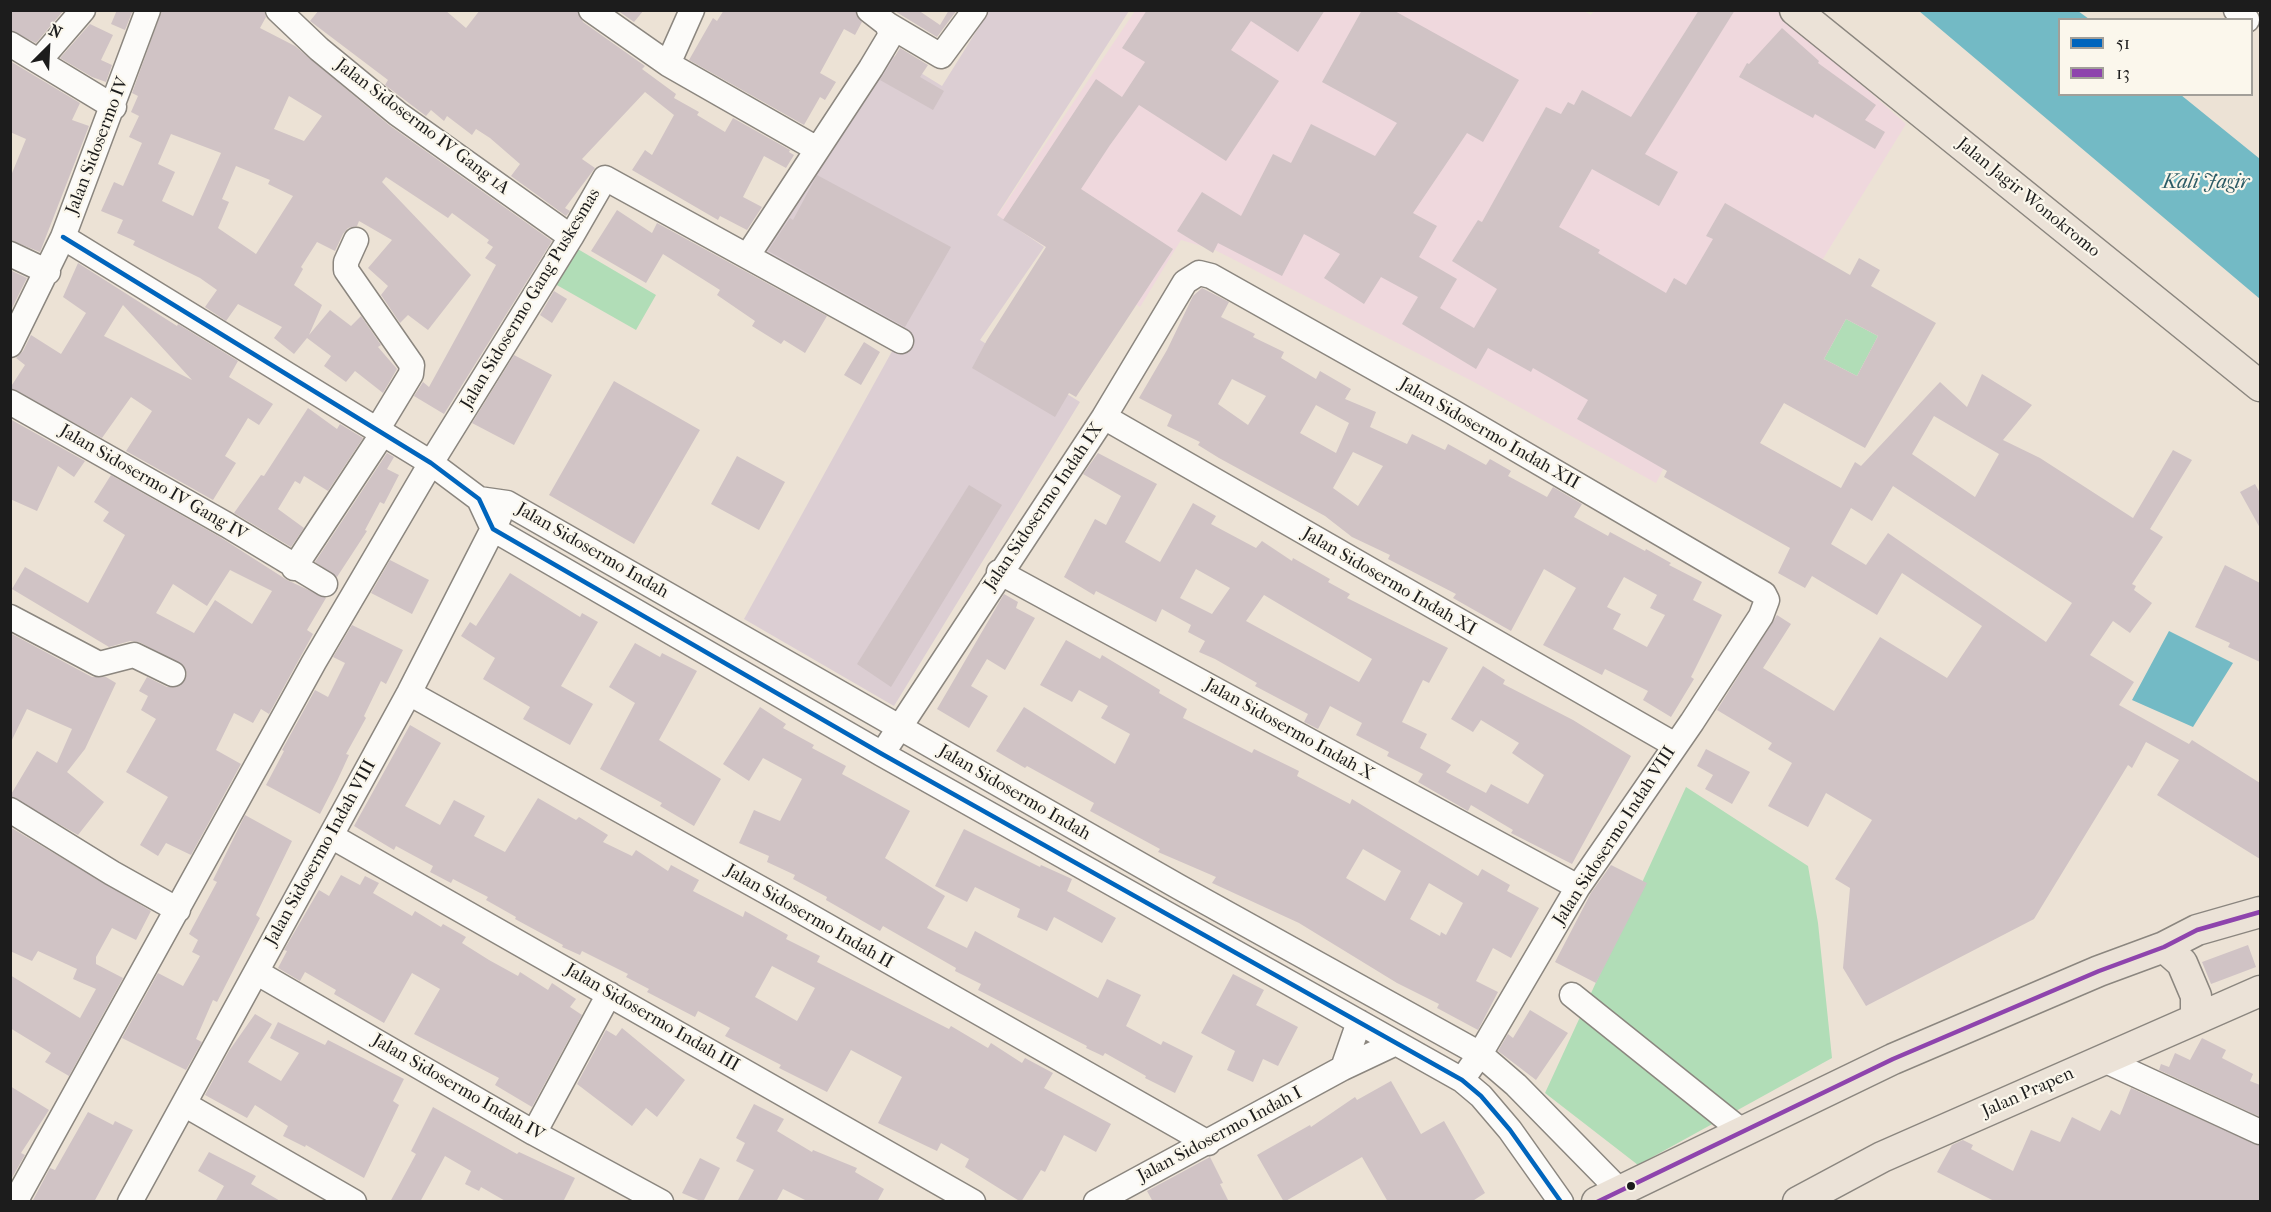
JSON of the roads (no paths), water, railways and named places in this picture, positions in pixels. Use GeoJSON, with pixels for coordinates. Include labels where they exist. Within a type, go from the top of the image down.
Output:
{"type":"FeatureCollection","features":[{"type":"Feature","properties":{"kind":"main road","name":"Jalan Jagir Wonokromo"},"geometry":{"type":"LineString","coordinates":[[1795,10],[2260,387]]}},
{"type":"Feature","properties":{"kind":"main road"},"geometry":{"type":"LineString","coordinates":[[1609,1196],[1869,1070],[2099,971],[2173,955],[2197,930],[2260,912]]}},
{"type":"Feature","properties":{"kind":"main road"},"geometry":{"type":"LineString","coordinates":[[2173,955],[2196,1008]]}},
{"type":"Feature","properties":{"kind":"main road","name":"Jalan Prapen"},"geometry":{"type":"LineString","coordinates":[[1798,1202],[1882,1157],[2104,1060],[2196,1008],[2260,991]]}},
{"type":"Feature","properties":{"kind":"street"},"geometry":{"type":"LineString","coordinates":[[39,61],[83,10]]}},
{"type":"Feature","properties":{"kind":"street","name":"Jalan Sidosermo IV"},"geometry":{"type":"LineString","coordinates":[[10,345],[48,272],[63,237],[114,107],[148,10]]}},
{"type":"Feature","properties":{"kind":"street","name":"Jalan Sidosermo IV Gang 1A"},"geometry":{"type":"LineString","coordinates":[[278,10],[319,49],[398,114],[571,237]]}},
{"type":"Feature","properties":{"kind":"street"},"geometry":{"type":"LineString","coordinates":[[591,10],[668,64],[817,149]]}},
{"type":"Feature","properties":{"kind":"street"},"geometry":{"type":"LineString","coordinates":[[668,64],[692,10]]}},
{"type":"Feature","properties":{"kind":"street"},"geometry":{"type":"LineString","coordinates":[[878,17],[941,56],[975,10]]}},
{"type":"Feature","properties":{"kind":"street"},"geometry":{"type":"LineString","coordinates":[[748,255],[889,38],[890,32],[878,17]]}},
{"type":"Feature","properties":{"kind":"street"},"geometry":{"type":"LineString","coordinates":[[10,44],[114,107]]}},
{"type":"Feature","properties":{"kind":"street","name":"Jalan Sidosermo Gang Puskesmas"},"geometry":{"type":"LineString","coordinates":[[15,1202],[314,662],[431,463],[605,178],[902,341]]}},
{"type":"Feature","properties":{"kind":"street"},"geometry":{"type":"LineString","coordinates":[[63,237],[431,463],[479,499]]}},
{"type":"Feature","properties":{"kind":"street"},"geometry":{"type":"LineString","coordinates":[[294,568],[380,432],[411,374],[412,365],[346,270],[346,262],[356,240]]}},
{"type":"Feature","properties":{"kind":"street"},"geometry":{"type":"LineString","coordinates":[[10,254],[48,272]]}},
{"type":"Feature","properties":{"kind":"street","name":"Jalan Sidosermo Indah IX"},"geometry":{"type":"LineString","coordinates":[[882,754],[999,572],[1104,417],[1185,282],[1199,273],[1211,276]]}},
{"type":"Feature","properties":{"kind":"street","name":"Jalan Sidosermo Indah XII"},"geometry":{"type":"LineString","coordinates":[[1211,276],[1461,417],[1764,594]]}},
{"type":"Feature","properties":{"kind":"street","name":"Jalan Sidosermo IV Gang IV"},"geometry":{"type":"LineString","coordinates":[[10,402],[227,525],[294,568],[325,584]]}},
{"type":"Feature","properties":{"kind":"street","name":"Jalan Sidosermo Indah XI"},"geometry":{"type":"LineString","coordinates":[[1104,417],[1675,745]]}},
{"type":"Feature","properties":{"kind":"street","name":"Jalan Sidosermo Indah"},"geometry":{"type":"LineString","coordinates":[[479,499],[507,503],[1179,886],[1480,1054],[1516,1084],[1609,1196]]}},
{"type":"Feature","properties":{"kind":"street","name":"Jalan Sidosermo Indah"},"geometry":{"type":"LineString","coordinates":[[479,499],[493,529],[882,754],[1462,1080],[1481,1096],[1510,1130],[1561,1202]]}},
{"type":"Feature","properties":{"kind":"street","name":"Jalan Sidosermo Indah VIII"},"geometry":{"type":"LineString","coordinates":[[130,1202],[409,693],[507,503]]}},
{"type":"Feature","properties":{"kind":"street","name":"Jalan Sidosermo Indah X"},"geometry":{"type":"LineString","coordinates":[[999,572],[1578,887]]}},
{"type":"Feature","properties":{"kind":"street","name":"Jalan Sidosermo Indah VIII"},"geometry":{"type":"LineString","coordinates":[[1462,1080],[1480,1054],[1578,887],[1761,616],[1767,600],[1764,594]]}},
{"type":"Feature","properties":{"kind":"street"},"geometry":{"type":"LineString","coordinates":[[10,617],[96,662],[107,664],[134,656],[172,674]]}},
{"type":"Feature","properties":{"kind":"street","name":"Jalan Sidosermo Indah II"},"geometry":{"type":"LineString","coordinates":[[409,693],[792,906],[1208,1143]]}},
{"type":"Feature","properties":{"kind":"street"},"geometry":{"type":"LineString","coordinates":[[10,810],[112,873],[178,910]]}},
{"type":"Feature","properties":{"kind":"street","name":"Jalan Sidosermo Indah III"},"geometry":{"type":"LineString","coordinates":[[331,836],[973,1202]]}},
{"type":"Feature","properties":{"kind":"street"},"geometry":{"type":"LineString","coordinates":[[1165,913],[1179,886]]}},
{"type":"Feature","properties":{"kind":"street","name":"Jalan Sidosermo Indah IV"},"geometry":{"type":"LineString","coordinates":[[256,972],[534,1133],[661,1202]]}},
{"type":"Feature","properties":{"kind":"street"},"geometry":{"type":"LineString","coordinates":[[534,1133],[609,994]]}},
{"type":"Feature","properties":{"kind":"street"},"geometry":{"type":"LineString","coordinates":[[1572,995],[1743,1132]]}},
{"type":"Feature","properties":{"kind":"street"},"geometry":{"type":"LineString","coordinates":[[1343,1068],[1359,1022]]}},
{"type":"Feature","properties":{"kind":"street","name":"Jalan Sidosermo Indah I"},"geometry":{"type":"LineString","coordinates":[[1096,1202],[1343,1068],[1396,1043]]}},
{"type":"Feature","properties":{"kind":"street"},"geometry":{"type":"LineString","coordinates":[[2104,1060],[2260,1132]]}},
{"type":"Feature","properties":{"kind":"street"},"geometry":{"type":"LineString","coordinates":[[184,1104],[354,1202]]}},
{"type":"Feature","properties":{"kind":"water","name":"Kali Jagir"},"geometry":{"type":"Polygon","coordinates":[[[1919,11],[2078,11],[2088,18],[2058,18],[2058,96],[2182,96],[2260,159],[2260,299],[1919,11]]]}},
{"type":"Feature","properties":{"kind":"water"},"geometry":{"type":"Polygon","coordinates":[[[2169,631],[2233,663],[2193,727],[2132,700],[2169,631]]]}}]}
